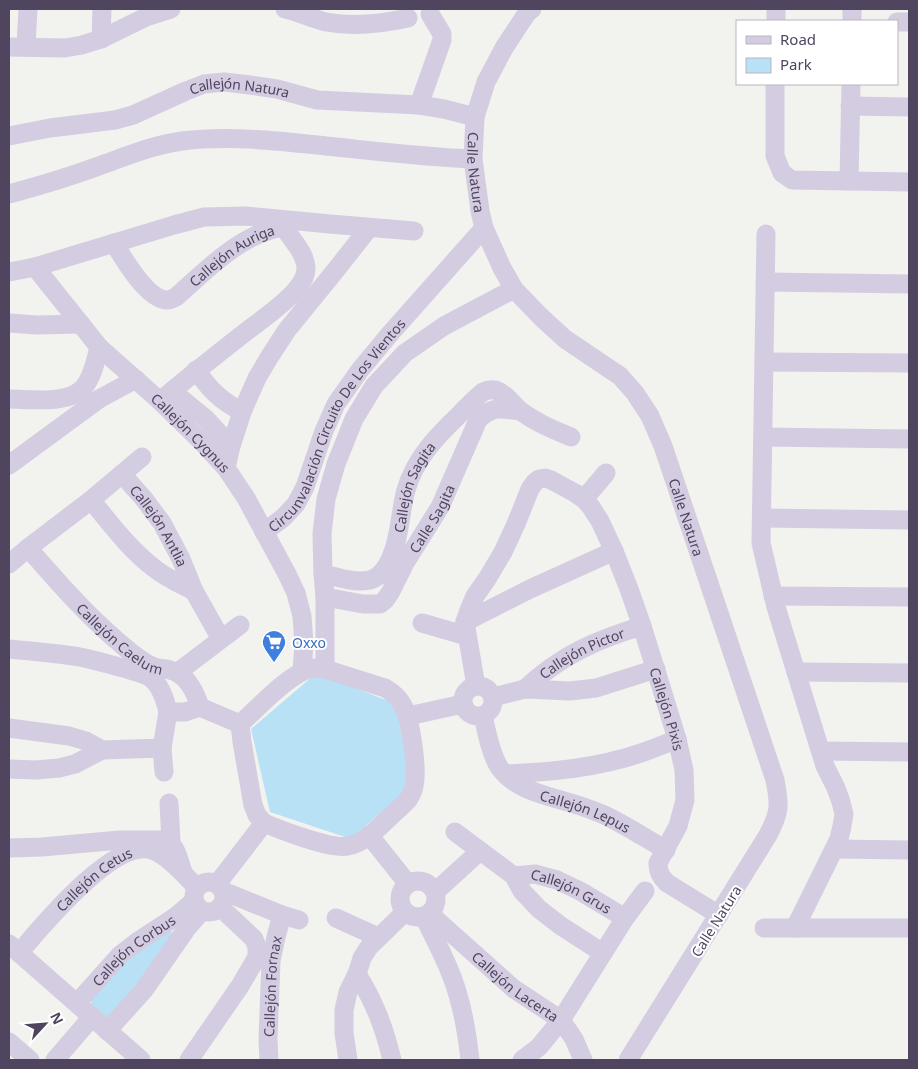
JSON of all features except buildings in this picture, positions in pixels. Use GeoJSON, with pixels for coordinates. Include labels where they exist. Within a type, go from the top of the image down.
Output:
{"type":"FeatureCollection","features":[{"type":"Feature","properties":{"kind":"street"},"geometry":{"type":"LineString","coordinates":[[28,9],[18,47],[65,48],[82,45],[101,40],[146,17],[171,9]]}},
{"type":"Feature","properties":{"kind":"street"},"geometry":{"type":"LineString","coordinates":[[101,40],[102,9]]}},
{"type":"Feature","properties":{"kind":"street"},"geometry":{"type":"LineString","coordinates":[[285,9],[321,15],[348,24],[388,22],[404,13],[414,20],[420,20],[432,12],[442,34],[442,40],[419,105]]}},
{"type":"Feature","properties":{"kind":"street","name":"Calle Natura"},"geometry":{"type":"LineString","coordinates":[[528,10],[504,48],[486,82],[475,117],[473,159],[477,194],[484,228],[502,268],[514,289],[565,339],[620,376],[635,393],[650,416],[663,446],[775,780],[779,802],[776,820],[768,835],[628,1060]]}},
{"type":"Feature","properties":{"kind":"street","name":"Callejón Natura"},"geometry":{"type":"LineString","coordinates":[[9,136],[50,128],[114,120],[133,115],[204,84],[224,82],[277,89],[318,100],[419,105],[475,117]]}},
{"type":"Feature","properties":{"kind":"street"},"geometry":{"type":"LineString","coordinates":[[775,85],[775,156],[782,173],[792,180],[909,182]]}},
{"type":"Feature","properties":{"kind":"street"},"geometry":{"type":"LineString","coordinates":[[850,181],[851,85]]}},
{"type":"Feature","properties":{"kind":"street"},"geometry":{"type":"LineString","coordinates":[[850,106],[909,107]]}},
{"type":"Feature","properties":{"kind":"street"},"geometry":{"type":"LineString","coordinates":[[9,194],[156,146],[182,141],[250,139],[433,157],[473,159]]}},
{"type":"Feature","properties":{"kind":"street","name":"Callejón Auriga"},"geometry":{"type":"LineString","coordinates":[[36,267],[204,217],[246,216],[281,222],[414,231]]}},
{"type":"Feature","properties":{"kind":"street","name":"Callejón Auriga"},"geometry":{"type":"LineString","coordinates":[[114,243],[136,277],[148,290],[157,297],[170,300],[176,297],[219,259],[244,242],[281,222]]}},
{"type":"Feature","properties":{"kind":"street","name":"Callejón Auriga"},"geometry":{"type":"LineString","coordinates":[[165,396],[297,289],[306,270],[304,258],[281,222]]}},
{"type":"Feature","properties":{"kind":"street"},"geometry":{"type":"LineString","coordinates":[[226,468],[242,412],[257,378],[287,330],[369,228]]}},
{"type":"Feature","properties":{"kind":"street","name":"Circunvalación Circuito De Los Vientos"},"geometry":{"type":"LineString","coordinates":[[302,670],[304,644],[302,616],[296,593],[264,532],[283,518],[296,504],[305,487],[324,431],[336,404],[360,370],[388,335],[484,228]]}},
{"type":"Feature","properties":{"kind":"street"},"geometry":{"type":"LineString","coordinates":[[766,234],[761,543],[773,596],[796,672],[825,766],[836,788],[844,814],[839,839],[795,928]]}},
{"type":"Feature","properties":{"kind":"street"},"geometry":{"type":"LineString","coordinates":[[9,272],[36,267]]}},
{"type":"Feature","properties":{"kind":"street","name":"Callejón Cygnus"},"geometry":{"type":"LineString","coordinates":[[36,267],[99,347],[136,379],[205,418],[231,446]]}},
{"type":"Feature","properties":{"kind":"street"},"geometry":{"type":"LineString","coordinates":[[765,282],[909,284]]}},
{"type":"Feature","properties":{"kind":"street","name":"Circunvalación Circuito De Los Vientos"},"geometry":{"type":"LineString","coordinates":[[325,669],[325,597],[322,534],[326,499],[336,464],[354,419],[374,386],[405,353],[444,326],[514,289]]}},
{"type":"Feature","properties":{"kind":"street"},"geometry":{"type":"LineString","coordinates":[[9,323],[37,325],[81,324]]}},
{"type":"Feature","properties":{"kind":"street"},"geometry":{"type":"LineString","coordinates":[[9,399],[60,399],[74,395],[84,387],[99,347]]}},
{"type":"Feature","properties":{"kind":"street"},"geometry":{"type":"LineString","coordinates":[[764,362],[909,363]]}},
{"type":"Feature","properties":{"kind":"street"},"geometry":{"type":"LineString","coordinates":[[196,370],[206,385],[217,396],[242,412]]}},
{"type":"Feature","properties":{"kind":"street"},"geometry":{"type":"LineString","coordinates":[[9,465],[99,398],[136,379]]}},
{"type":"Feature","properties":{"kind":"street","name":"Callejón Cygnus"},"geometry":{"type":"LineString","coordinates":[[165,396],[202,442],[226,468],[246,498],[264,532]]}},
{"type":"Feature","properties":{"kind":"street"},"geometry":{"type":"LineString","coordinates":[[470,416],[498,408],[520,411],[570,438]]}},
{"type":"Feature","properties":{"kind":"street","name":"Callejón Sagita"},"geometry":{"type":"LineString","coordinates":[[323,574],[352,580],[370,580],[377,577],[398,559],[401,519],[406,490],[415,468],[427,449],[442,431],[470,416]]}},
{"type":"Feature","properties":{"kind":"street","name":"Calle Sagita"},"geometry":{"type":"LineString","coordinates":[[325,597],[363,604],[380,604],[386,600],[390,593],[398,559],[440,507],[470,416]]}},
{"type":"Feature","properties":{"kind":"street"},"geometry":{"type":"LineString","coordinates":[[763,437],[909,439]]}},
{"type":"Feature","properties":{"kind":"street"},"geometry":{"type":"LineString","coordinates":[[122,474],[142,457]]}},
{"type":"Feature","properties":{"kind":"street","name":"Callejón Antlia"},"geometry":{"type":"LineString","coordinates":[[28,548],[122,474],[162,523],[181,559],[194,591],[221,639]]}},
{"type":"Feature","properties":{"kind":"street"},"geometry":{"type":"LineString","coordinates":[[584,499],[606,474]]}},
{"type":"Feature","properties":{"kind":"street","name":"Callejón Pixis"},"geometry":{"type":"LineString","coordinates":[[466,629],[469,610],[475,596],[503,552],[534,482],[539,478],[551,480],[584,499],[600,521],[614,551],[642,626],[677,739],[684,770],[685,800],[678,826],[656,870]]}},
{"type":"Feature","properties":{"kind":"street"},"geometry":{"type":"LineString","coordinates":[[91,500],[121,536],[154,568],[194,591]]}},
{"type":"Feature","properties":{"kind":"street"},"geometry":{"type":"LineString","coordinates":[[762,518],[909,520]]}},
{"type":"Feature","properties":{"kind":"street"},"geometry":{"type":"LineString","coordinates":[[9,564],[28,548]]}},
{"type":"Feature","properties":{"kind":"street","name":"Callejón Caelum"},"geometry":{"type":"LineString","coordinates":[[28,548],[93,620],[151,672],[162,691],[168,712]]}},
{"type":"Feature","properties":{"kind":"street"},"geometry":{"type":"LineString","coordinates":[[422,623],[466,629],[530,589],[614,551]]}},
{"type":"Feature","properties":{"kind":"street"},"geometry":{"type":"LineString","coordinates":[[773,596],[909,597]]}},
{"type":"Feature","properties":{"kind":"street"},"geometry":{"type":"LineString","coordinates":[[178,672],[240,625]]}},
{"type":"Feature","properties":{"kind":"street","name":"Callejón Pictor"},"geometry":{"type":"LineString","coordinates":[[526,689],[551,666],[586,646],[642,626]]}},
{"type":"Feature","properties":{"kind":"street"},"geometry":{"type":"LineString","coordinates":[[466,629],[476,686]]}},
{"type":"Feature","properties":{"kind":"street","name":"Callejón Caelum"},"geometry":{"type":"LineString","coordinates":[[9,649],[76,656],[151,672],[164,668],[178,672],[192,688],[200,706]]}},
{"type":"Feature","properties":{"kind":"street"},"geometry":{"type":"LineString","coordinates":[[311,668],[325,669],[385,688],[402,702],[408,716],[415,762],[414,788],[409,799],[369,835],[348,846],[339,847],[318,842],[264,824],[253,805],[240,724],[302,670],[311,668]]}},
{"type":"Feature","properties":{"kind":"street","name":"Callejón Pictor"},"geometry":{"type":"LineString","coordinates":[[493,696],[526,689],[570,691],[596,688],[656,669]]}},
{"type":"Feature","properties":{"kind":"street"},"geometry":{"type":"LineString","coordinates":[[796,672],[909,673]]}},
{"type":"Feature","properties":{"kind":"street"},"geometry":{"type":"LineString","coordinates":[[476,686],[486,688],[493,696],[493,706],[483,716],[470,714],[463,704],[466,692],[476,686]]}},
{"type":"Feature","properties":{"kind":"street"},"geometry":{"type":"LineString","coordinates":[[408,716],[463,704]]}},
{"type":"Feature","properties":{"kind":"street"},"geometry":{"type":"LineString","coordinates":[[164,772],[162,748],[168,712],[184,712],[200,706],[240,724]]}},
{"type":"Feature","properties":{"kind":"street","name":"Callejón Lepus"},"geometry":{"type":"LineString","coordinates":[[483,716],[493,754],[499,766],[506,774],[528,790],[604,815],[656,870]]}},
{"type":"Feature","properties":{"kind":"street"},"geometry":{"type":"LineString","coordinates":[[9,728],[69,736],[86,741],[102,750]]}},
{"type":"Feature","properties":{"kind":"street","name":"Callejón Lepus"},"geometry":{"type":"LineString","coordinates":[[506,774],[557,771],[596,765],[640,753],[677,739]]}},
{"type":"Feature","properties":{"kind":"street"},"geometry":{"type":"LineString","coordinates":[[9,769],[36,770],[58,768],[76,764],[102,750],[162,748]]}},
{"type":"Feature","properties":{"kind":"street"},"geometry":{"type":"LineString","coordinates":[[821,751],[909,752]]}},
{"type":"Feature","properties":{"kind":"street"},"geometry":{"type":"LineString","coordinates":[[169,803],[171,842]]}},
{"type":"Feature","properties":{"kind":"street","name":"Callejón Corbus"},"geometry":{"type":"LineString","coordinates":[[107,1030],[144,990],[177,941],[264,824]]}},
{"type":"Feature","properties":{"kind":"street","name":"Callejón Grus"},"geometry":{"type":"LineString","coordinates":[[455,832],[514,876],[522,891],[539,909],[561,926],[603,953]]}},
{"type":"Feature","properties":{"kind":"street"},"geometry":{"type":"LineString","coordinates":[[369,835],[408,884]]}},
{"type":"Feature","properties":{"kind":"street","name":"Callejón Cetus"},"geometry":{"type":"LineString","coordinates":[[9,848],[120,840],[142,844],[165,840],[171,842],[183,872]]}},
{"type":"Feature","properties":{"kind":"street","name":"Callejón Cetus"},"geometry":{"type":"LineString","coordinates":[[142,844],[158,853],[183,872],[209,897],[291,917]]}},
{"type":"Feature","properties":{"kind":"street","name":"Callejón Cetus"},"geometry":{"type":"LineString","coordinates":[[77,1004],[14,948],[90,878],[110,863],[142,844]]}},
{"type":"Feature","properties":{"kind":"street"},"geometry":{"type":"LineString","coordinates":[[834,848],[909,850]]}},
{"type":"Feature","properties":{"kind":"street"},"geometry":{"type":"LineString","coordinates":[[435,892],[480,851]]}},
{"type":"Feature","properties":{"kind":"street"},"geometry":{"type":"LineString","coordinates":[[656,870],[667,883],[719,916]]}},
{"type":"Feature","properties":{"kind":"street","name":"Callejón Grus"},"geometry":{"type":"LineString","coordinates":[[561,1020],[656,870]]}},
{"type":"Feature","properties":{"kind":"street","name":"Callejón Grus"},"geometry":{"type":"LineString","coordinates":[[514,876],[535,874],[557,880],[580,891],[625,918]]}},
{"type":"Feature","properties":{"kind":"street"},"geometry":{"type":"LineString","coordinates":[[415,881],[423,882],[435,892],[436,904],[434,909],[427,915],[417,918],[410,916],[401,905],[400,897],[403,890],[408,884],[415,881]]}},
{"type":"Feature","properties":{"kind":"street","name":"Callejón Corbus"},"geometry":{"type":"LineString","coordinates":[[77,1004],[120,955],[164,924],[209,897]]}},
{"type":"Feature","properties":{"kind":"street","name":"Callejón Fornax"},"geometry":{"type":"LineString","coordinates":[[189,1060],[240,986],[257,957],[257,947],[254,939],[209,897]]}},
{"type":"Feature","properties":{"kind":"street"},"geometry":{"type":"LineString","coordinates":[[348,1060],[344,1033],[344,1010],[348,992],[369,946],[405,912]]}},
{"type":"Feature","properties":{"kind":"street"},"geometry":{"type":"LineString","coordinates":[[427,915],[453,978],[462,1012],[470,1060]]}},
{"type":"Feature","properties":{"kind":"street","name":"Callejón Lacerta"},"geometry":{"type":"LineString","coordinates":[[427,915],[514,989],[561,1020],[539,1047],[522,1060]]}},
{"type":"Feature","properties":{"kind":"street","name":"Callejón Fornax"},"geometry":{"type":"LineString","coordinates":[[269,1060],[268,1031],[272,961],[276,937],[291,917]]}},
{"type":"Feature","properties":{"kind":"street"},"geometry":{"type":"LineString","coordinates":[[336,918],[378,937]]}},
{"type":"Feature","properties":{"kind":"street"},"geometry":{"type":"LineString","coordinates":[[164,924],[171,924],[176,928],[178,933],[177,941]]}},
{"type":"Feature","properties":{"kind":"street"},"geometry":{"type":"LineString","coordinates":[[764,928],[909,928]]}},
{"type":"Feature","properties":{"kind":"street"},"geometry":{"type":"LineString","coordinates":[[357,974],[369,993],[379,1016],[392,1060]]}},
{"type":"Feature","properties":{"kind":"street"},"geometry":{"type":"LineString","coordinates":[[77,1004],[141,1060]]}},
{"type":"Feature","properties":{"kind":"street"},"geometry":{"type":"LineString","coordinates":[[55,1060],[92,1017]]}},
{"type":"Feature","properties":{"kind":"street"},"geometry":{"type":"LineString","coordinates":[[561,1020],[574,1039],[583,1060]]}},
{"type":"Feature","properties":{"kind":"street"},"geometry":{"type":"LineString","coordinates":[[9,1042],[30,1060]]}},
{"type":"Feature","properties":{"kind":"green space"},"geometry":{"type":"Polygon","coordinates":[[[313,676],[324,676],[396,704],[412,785],[351,839],[270,812],[251,729],[313,676]]]}},
{"type":"Feature","properties":{"kind":"green space"},"geometry":{"type":"Polygon","coordinates":[[[171,930],[168,948],[109,1016],[105,1017],[91,1004],[92,999],[118,963],[171,930]]]}},
{"type":"Feature","properties":{"kind":"place","name":"Oxxo"},"geometry":{"type":"Point","coordinates":[274,663]}}]}
